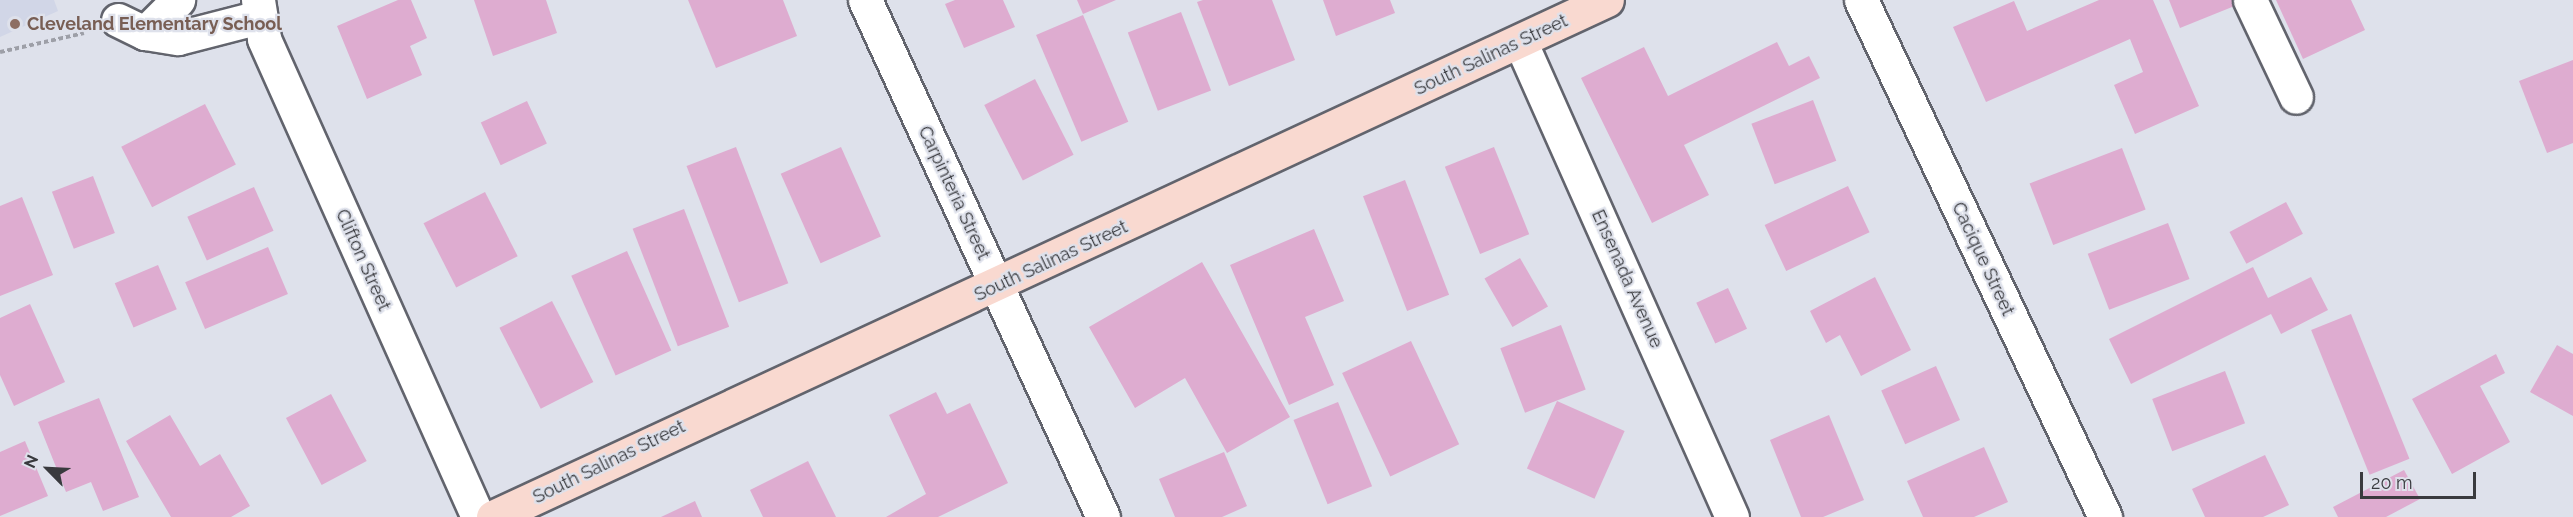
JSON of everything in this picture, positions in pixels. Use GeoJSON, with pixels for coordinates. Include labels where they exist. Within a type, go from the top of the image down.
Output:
{"type":"FeatureCollection","features":[{"type":"Feature","properties":{"kind":"main road","name":"South Salinas Street"},"geometry":{"type":"LineString","coordinates":[[493,517],[996,286],[1607,0]]}},
{"type":"Feature","properties":{"kind":"street"},"geometry":{"type":"LineString","coordinates":[[132,27],[178,0]]}},
{"type":"Feature","properties":{"kind":"street","name":"Carpinteria Street"},"geometry":{"type":"LineString","coordinates":[[865,0],[1103,517]]}},
{"type":"Feature","properties":{"kind":"street","name":"Cacique Street"},"geometry":{"type":"LineString","coordinates":[[1861,0],[2105,517]]}},
{"type":"Feature","properties":{"kind":"street"},"geometry":{"type":"LineString","coordinates":[[2250,0],[2296,97]]}},
{"type":"Feature","properties":{"kind":"street"},"geometry":{"type":"LineString","coordinates":[[132,27],[178,38],[258,9]]}},
{"type":"Feature","properties":{"kind":"street","name":"Clifton Street"},"geometry":{"type":"LineString","coordinates":[[258,9],[478,517]]}},
{"type":"Feature","properties":{"kind":"street","name":"Ensenada Avenue"},"geometry":{"type":"LineString","coordinates":[[1520,41],[1732,517]]}},
{"type":"Feature","properties":{"kind":"path"},"geometry":{"type":"LineString","coordinates":[[0,52],[132,27]]}},
{"type":"Feature","properties":{"kind":"shaded area","name":"Cleveland Elementary School"},"geometry":{"type":"Polygon","coordinates":[[[0,0],[54,0],[58,11],[0,37],[0,0]]]}},
{"type":"Feature","properties":{"kind":"building"},"geometry":{"type":"Polygon","coordinates":[[[398,0],[411,0],[427,38],[410,46],[422,75],[367,99],[337,26],[398,0]]]}},
{"type":"Feature","properties":{"kind":"building"},"geometry":{"type":"Polygon","coordinates":[[[474,0],[546,0],[557,33],[493,56],[474,0]]]}},
{"type":"Feature","properties":{"kind":"building"},"geometry":{"type":"Polygon","coordinates":[[[688,0],[783,0],[797,36],[716,68],[688,0]]]}},
{"type":"Feature","properties":{"kind":"building"},"geometry":{"type":"Polygon","coordinates":[[[955,0],[1003,0],[1015,27],[964,48],[945,4],[955,0]]]}},
{"type":"Feature","properties":{"kind":"building"},"geometry":{"type":"Polygon","coordinates":[[[1077,0],[1116,0],[1083,14],[1077,0]]]}},
{"type":"Feature","properties":{"kind":"building"},"geometry":{"type":"Polygon","coordinates":[[[1203,0],[1272,0],[1295,60],[1229,86],[1197,2],[1203,0]]]}},
{"type":"Feature","properties":{"kind":"building"},"geometry":{"type":"Polygon","coordinates":[[[1323,0],[1390,0],[1395,13],[1336,36],[1323,0]]]}},
{"type":"Feature","properties":{"kind":"building"},"geometry":{"type":"Polygon","coordinates":[[[2099,0],[2153,0],[2199,106],[2135,134],[2114,85],[2143,72],[2130,39],[1986,102],[1953,27],[2014,1],[2027,31],[2099,0]]]}},
{"type":"Feature","properties":{"kind":"building"},"geometry":{"type":"Polygon","coordinates":[[[2169,0],[2235,0],[2237,5],[2180,28],[2169,0]]]}},
{"type":"Feature","properties":{"kind":"building"},"geometry":{"type":"Polygon","coordinates":[[[2276,0],[2351,0],[2365,30],[2303,59],[2276,0]]]}},
{"type":"Feature","properties":{"kind":"building"},"geometry":{"type":"Polygon","coordinates":[[[1181,12],[1211,90],[1158,111],[1128,32],[1181,12]]]}},
{"type":"Feature","properties":{"kind":"building"},"geometry":{"type":"Polygon","coordinates":[[[1083,15],[1128,122],[1081,142],[1036,35],[1083,15]]]}},
{"type":"Feature","properties":{"kind":"building"},"geometry":{"type":"Polygon","coordinates":[[[1777,42],[1789,66],[1809,56],[1820,78],[1684,145],[1709,195],[1652,223],[1581,78],[1644,47],[1668,96],[1777,42]]]}},
{"type":"Feature","properties":{"kind":"building"},"geometry":{"type":"Polygon","coordinates":[[[2573,60],[2573,143],[2547,153],[2519,81],[2573,60]]]}},
{"type":"Feature","properties":{"kind":"building"},"geometry":{"type":"Polygon","coordinates":[[[1035,79],[1074,155],[1023,181],[984,105],[1035,79]]]}},
{"type":"Feature","properties":{"kind":"building"},"geometry":{"type":"Polygon","coordinates":[[[1813,100],[1836,161],[1775,184],[1751,124],[1813,100]]]}},
{"type":"Feature","properties":{"kind":"building"},"geometry":{"type":"Polygon","coordinates":[[[527,101],[547,144],[501,165],[481,123],[527,101]]]}},
{"type":"Feature","properties":{"kind":"building"},"geometry":{"type":"Polygon","coordinates":[[[205,104],[236,165],[152,207],[121,147],[205,104]]]}},
{"type":"Feature","properties":{"kind":"building"},"geometry":{"type":"Polygon","coordinates":[[[736,147],[788,283],[739,302],[687,166],[736,147]]]}},
{"type":"Feature","properties":{"kind":"building"},"geometry":{"type":"Polygon","coordinates":[[[841,147],[881,237],[821,263],[781,174],[841,147]]]}},
{"type":"Feature","properties":{"kind":"building"},"geometry":{"type":"Polygon","coordinates":[[[1494,147],[1529,234],[1480,254],[1445,167],[1494,147]]]}},
{"type":"Feature","properties":{"kind":"building"},"geometry":{"type":"Polygon","coordinates":[[[2122,148],[2146,210],[2053,245],[2030,183],[2122,148]]]}},
{"type":"Feature","properties":{"kind":"building"},"geometry":{"type":"Polygon","coordinates":[[[93,176],[115,233],[74,249],[52,192],[93,176]]]}},
{"type":"Feature","properties":{"kind":"building"},"geometry":{"type":"Polygon","coordinates":[[[1405,180],[1449,295],[1407,311],[1363,196],[1405,180]]]}},
{"type":"Feature","properties":{"kind":"building"},"geometry":{"type":"Polygon","coordinates":[[[1848,186],[1870,232],[1786,271],[1765,225],[1848,186]]]}},
{"type":"Feature","properties":{"kind":"building"},"geometry":{"type":"Polygon","coordinates":[[[254,187],[274,231],[207,261],[187,217],[254,187]]]}},
{"type":"Feature","properties":{"kind":"building"},"geometry":{"type":"Polygon","coordinates":[[[485,192],[518,256],[456,287],[424,223],[485,192]]]}},
{"type":"Feature","properties":{"kind":"building"},"geometry":{"type":"Polygon","coordinates":[[[22,197],[53,275],[0,296],[0,206],[22,197]]]}},
{"type":"Feature","properties":{"kind":"building"},"geometry":{"type":"Polygon","coordinates":[[[2286,202],[2303,234],[2246,264],[2229,232],[2286,202]]]}},
{"type":"Feature","properties":{"kind":"building"},"geometry":{"type":"Polygon","coordinates":[[[684,209],[729,327],[678,346],[633,229],[684,209]]]}},
{"type":"Feature","properties":{"kind":"building"},"geometry":{"type":"Polygon","coordinates":[[[2168,223],[2190,279],[2109,310],[2088,254],[2168,223]]]}},
{"type":"Feature","properties":{"kind":"building"},"geometry":{"type":"Polygon","coordinates":[[[1314,229],[1344,301],[1305,317],[1334,385],[1289,405],[1230,265],[1314,229]]]}},
{"type":"Feature","properties":{"kind":"building"},"geometry":{"type":"Polygon","coordinates":[[[268,247],[288,294],[205,329],[185,282],[268,247]]]}},
{"type":"Feature","properties":{"kind":"building"},"geometry":{"type":"Polygon","coordinates":[[[627,251],[671,351],[616,375],[571,276],[627,251]]]}},
{"type":"Feature","properties":{"kind":"building"},"geometry":{"type":"Polygon","coordinates":[[[1520,258],[1548,306],[1512,327],[1484,278],[1520,258]]]}},
{"type":"Feature","properties":{"kind":"building"},"geometry":{"type":"Polygon","coordinates":[[[1202,262],[1290,417],[1227,453],[1185,378],[1135,408],[1089,327],[1202,262]]]}},
{"type":"Feature","properties":{"kind":"building"},"geometry":{"type":"Polygon","coordinates":[[[158,265],[177,309],[133,328],[115,283],[158,265]]]}},
{"type":"Feature","properties":{"kind":"building"},"geometry":{"type":"Polygon","coordinates":[[[2253,267],[2268,298],[2311,277],[2328,310],[2281,334],[2271,314],[2131,384],[2109,339],[2253,267]]]}},
{"type":"Feature","properties":{"kind":"building"},"geometry":{"type":"Polygon","coordinates":[[[1875,277],[1911,350],[1861,376],[1840,335],[1826,343],[1810,311],[1875,277]]]}},
{"type":"Feature","properties":{"kind":"building"},"geometry":{"type":"Polygon","coordinates":[[[1728,288],[1747,329],[1715,344],[1696,303],[1728,288]]]}},
{"type":"Feature","properties":{"kind":"building"},"geometry":{"type":"Polygon","coordinates":[[[552,301],[593,382],[541,409],[499,328],[552,301]]]}},
{"type":"Feature","properties":{"kind":"building"},"geometry":{"type":"Polygon","coordinates":[[[30,304],[65,382],[14,406],[0,375],[0,318],[30,304]]]}},
{"type":"Feature","properties":{"kind":"building"},"geometry":{"type":"Polygon","coordinates":[[[2351,314],[2409,459],[2370,475],[2311,330],[2351,314]]]}},
{"type":"Feature","properties":{"kind":"building"},"geometry":{"type":"Polygon","coordinates":[[[1561,325],[1586,389],[1525,413],[1500,348],[1561,325]]]}},
{"type":"Feature","properties":{"kind":"building"},"geometry":{"type":"Polygon","coordinates":[[[1411,341],[1459,444],[1390,476],[1342,373],[1411,341]]]}},
{"type":"Feature","properties":{"kind":"building"},"geometry":{"type":"Polygon","coordinates":[[[2557,345],[2573,354],[2573,416],[2530,392],[2557,345]]]}},
{"type":"Feature","properties":{"kind":"building"},"geometry":{"type":"Polygon","coordinates":[[[2496,354],[2505,373],[2480,386],[2510,442],[2452,474],[2412,399],[2496,354]]]}},
{"type":"Feature","properties":{"kind":"building"},"geometry":{"type":"Polygon","coordinates":[[[1936,366],[1960,420],[1905,444],[1881,390],[1936,366]]]}},
{"type":"Feature","properties":{"kind":"building"},"geometry":{"type":"Polygon","coordinates":[[[2225,371],[2245,423],[2172,451],[2152,399],[2225,371]]]}},
{"type":"Feature","properties":{"kind":"building"},"geometry":{"type":"Polygon","coordinates":[[[936,392],[947,414],[970,403],[1008,483],[938,517],[886,517],[926,494],[889,415],[936,392]]]}},
{"type":"Feature","properties":{"kind":"building"},"geometry":{"type":"Polygon","coordinates":[[[331,394],[367,461],[322,485],[286,418],[331,394]]]}},
{"type":"Feature","properties":{"kind":"building"},"geometry":{"type":"Polygon","coordinates":[[[99,398],[139,497],[103,511],[91,482],[66,492],[38,422],[99,398]]]}},
{"type":"Feature","properties":{"kind":"building"},"geometry":{"type":"Polygon","coordinates":[[[1557,401],[1625,431],[1595,499],[1527,469],[1557,401]]]}},
{"type":"Feature","properties":{"kind":"building"},"geometry":{"type":"Polygon","coordinates":[[[1338,402],[1372,486],[1328,504],[1293,420],[1338,402]]]}},
{"type":"Feature","properties":{"kind":"building"},"geometry":{"type":"Polygon","coordinates":[[[170,415],[200,466],[220,454],[250,506],[231,517],[171,517],[126,441],[170,415]]]}},
{"type":"Feature","properties":{"kind":"building"},"geometry":{"type":"Polygon","coordinates":[[[1829,415],[1864,500],[1823,517],[1801,517],[1770,440],[1829,415]]]}},
{"type":"Feature","properties":{"kind":"building"},"geometry":{"type":"Polygon","coordinates":[[[25,441],[48,496],[0,516],[0,452],[25,441]]]}},
{"type":"Feature","properties":{"kind":"building"},"geometry":{"type":"Polygon","coordinates":[[[1984,447],[2008,502],[1974,517],[1923,517],[1907,481],[1984,447]]]}},
{"type":"Feature","properties":{"kind":"building"},"geometry":{"type":"Polygon","coordinates":[[[1224,452],[1247,506],[1222,517],[1175,517],[1159,479],[1224,452]]]}},
{"type":"Feature","properties":{"kind":"building"},"geometry":{"type":"Polygon","coordinates":[[[2265,455],[2289,505],[2263,517],[2205,517],[2192,489],[2265,455]]]}},
{"type":"Feature","properties":{"kind":"building"},"geometry":{"type":"Polygon","coordinates":[[[808,461],[836,517],[763,517],[750,490],[808,461]]]}},
{"type":"Feature","properties":{"kind":"building"},"geometry":{"type":"Polygon","coordinates":[[[2404,470],[2420,499],[2386,517],[2338,517],[2333,507],[2404,470]]]}},
{"type":"Feature","properties":{"kind":"building"},"geometry":{"type":"Polygon","coordinates":[[[695,501],[702,517],[661,517],[695,501]]]}},
{"type":"Feature","properties":{"kind":"place","name":"Cleveland Elementary School"},"geometry":{"type":"Point","coordinates":[15,24]}}]}
